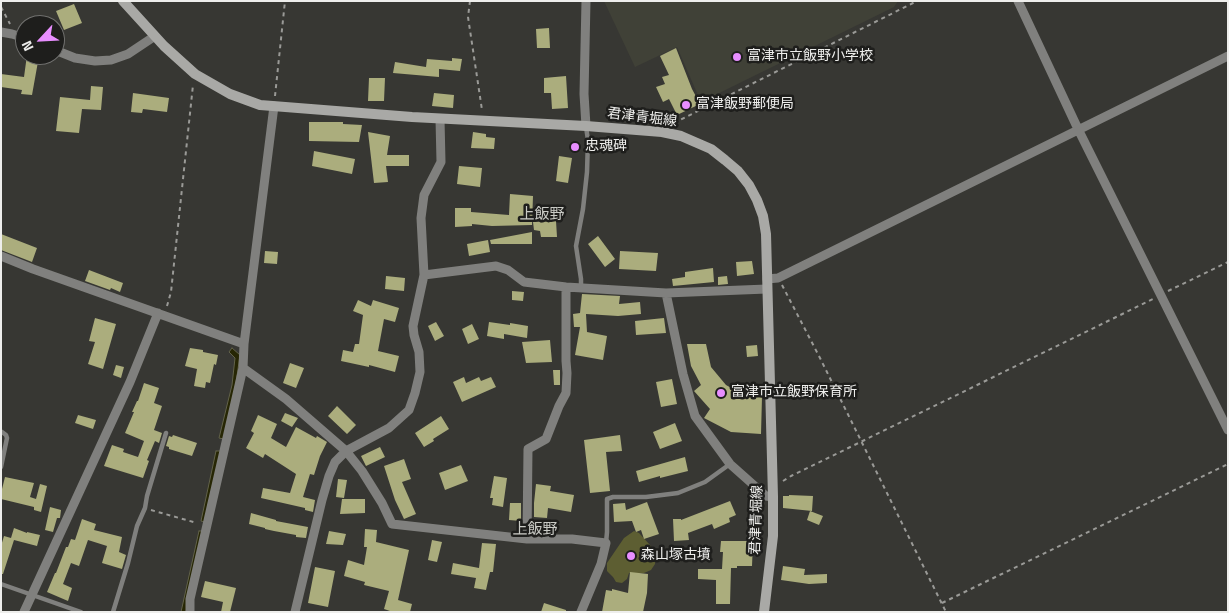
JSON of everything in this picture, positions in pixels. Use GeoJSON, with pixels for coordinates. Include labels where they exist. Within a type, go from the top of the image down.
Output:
{"type":"FeatureCollection","features":[{"type":"Feature","properties":{"kind":"main road","name":"君津青堀線"},"geometry":{"type":"LineString","coordinates":[[123,1],[155,36],[193,72],[230,94],[260,105],[440,119],[586,126],[662,132],[681,136],[711,149],[738,171],[749,185],[763,216],[771,282],[773,536],[764,612]]}},
{"type":"Feature","properties":{"kind":"street"},"geometry":{"type":"LineString","coordinates":[[586,1],[584,94],[586,126]]}},
{"type":"Feature","properties":{"kind":"street"},"geometry":{"type":"LineString","coordinates":[[1018,1],[1078,129],[1228,430]]}},
{"type":"Feature","properties":{"kind":"street"},"geometry":{"type":"LineString","coordinates":[[1,32],[15,35]]}},
{"type":"Feature","properties":{"kind":"street"},"geometry":{"type":"LineString","coordinates":[[65,54],[75,58],[95,61],[111,60],[128,54],[155,36]]}},
{"type":"Feature","properties":{"kind":"street"},"geometry":{"type":"LineString","coordinates":[[424,275],[496,266],[508,270],[524,282],[566,287],[666,293],[771,282],[1228,56]]}},
{"type":"Feature","properties":{"kind":"street"},"geometry":{"type":"LineString","coordinates":[[190,612],[190,599],[243,368],[244,344],[274,106]]}},
{"type":"Feature","properties":{"kind":"street"},"geometry":{"type":"LineString","coordinates":[[295,612],[329,476],[335,462],[346,451],[389,428],[409,410],[420,372],[419,352],[413,326],[424,275],[421,218],[424,195],[441,162],[440,119]]}},
{"type":"Feature","properties":{"kind":"street"},"geometry":{"type":"LineString","coordinates":[[1,256],[244,344]]}},
{"type":"Feature","properties":{"kind":"street"},"geometry":{"type":"LineString","coordinates":[[527,539],[528,449],[546,438],[566,392],[566,287]]}},
{"type":"Feature","properties":{"kind":"street"},"geometry":{"type":"LineString","coordinates":[[666,293],[695,416],[730,464],[766,496],[773,493]]}},
{"type":"Feature","properties":{"kind":"street"},"geometry":{"type":"LineString","coordinates":[[24,612],[161,314]]}},
{"type":"Feature","properties":{"kind":"street"},"geometry":{"type":"LineString","coordinates":[[243,368],[286,399],[346,451],[362,471],[382,503],[392,524],[527,539],[572,539],[606,542],[601,564],[581,612]]}},
{"type":"Feature","properties":{"kind":"lane"},"geometry":{"type":"LineString","coordinates":[[581,288],[576,246],[583,209],[588,164],[586,126]]}},
{"type":"Feature","properties":{"kind":"lane"},"geometry":{"type":"LineString","coordinates":[[1,467],[7,438],[2,432]]}},
{"type":"Feature","properties":{"kind":"lane"},"geometry":{"type":"LineString","coordinates":[[113,612],[166,433]]}},
{"type":"Feature","properties":{"kind":"lane"},"geometry":{"type":"LineString","coordinates":[[606,542],[607,499],[678,493],[705,482],[730,464]]}},
{"type":"Feature","properties":{"kind":"lane"},"geometry":{"type":"LineString","coordinates":[[1,584],[82,612]]}},
{"type":"Feature","properties":{"kind":"path"},"geometry":{"type":"LineString","coordinates":[[274,106],[285,1]]}},
{"type":"Feature","properties":{"kind":"path"},"geometry":{"type":"LineString","coordinates":[[470,1],[468,17],[484,121]]}},
{"type":"Feature","properties":{"kind":"path"},"geometry":{"type":"LineString","coordinates":[[662,132],[674,122],[917,1]]}},
{"type":"Feature","properties":{"kind":"path"},"geometry":{"type":"LineString","coordinates":[[1,7],[10,25],[12,34]]}},
{"type":"Feature","properties":{"kind":"path"},"geometry":{"type":"LineString","coordinates":[[161,314],[171,292],[193,72]]}},
{"type":"Feature","properties":{"kind":"path"},"geometry":{"type":"LineString","coordinates":[[773,493],[791,476],[1228,262]]}},
{"type":"Feature","properties":{"kind":"path"},"geometry":{"type":"LineString","coordinates":[[771,282],[820,358],[946,612]]}},
{"type":"Feature","properties":{"kind":"path"},"geometry":{"type":"LineString","coordinates":[[942,603],[1228,464]]}},
{"type":"Feature","properties":{"kind":"path"},"geometry":{"type":"LineString","coordinates":[[145,508],[207,526]]}},
{"type":"Feature","properties":{"kind":"shaded area","name":"富津市立飯野小学校"},"geometry":{"type":"Polygon","coordinates":[[[604,1],[898,1],[894,7],[701,102],[677,47],[635,67],[604,1]]]}},
{"type":"Feature","properties":{"kind":"shaded area"},"geometry":{"type":"Polygon","coordinates":[[[232,348],[240,355],[224,439],[219,438],[232,385],[235,358],[229,352],[232,348]]]}},
{"type":"Feature","properties":{"kind":"shaded area"},"geometry":{"type":"Polygon","coordinates":[[[216,451],[222,451],[205,522],[201,521],[216,451]]]}},
{"type":"Feature","properties":{"kind":"shaded area"},"geometry":{"type":"Polygon","coordinates":[[[199,531],[203,531],[186,612],[181,612],[199,531]]]}},
{"type":"Feature","properties":{"kind":"green space"},"geometry":{"type":"Polygon","coordinates":[[[634,531],[639,533],[650,545],[656,555],[655,564],[651,570],[644,573],[629,573],[627,579],[622,583],[616,582],[607,571],[607,563],[624,538],[634,531]]]}},
{"type":"Feature","properties":{"kind":"building"},"geometry":{"type":"Polygon","coordinates":[[[74,4],[82,23],[65,30],[65,15],[58,15],[56,11],[74,4]]]}},
{"type":"Feature","properties":{"kind":"building"},"geometry":{"type":"Polygon","coordinates":[[[549,28],[550,48],[537,48],[536,29],[549,28]]]}},
{"type":"Feature","properties":{"kind":"building"},"geometry":{"type":"Polygon","coordinates":[[[676,48],[700,104],[677,115],[669,99],[663,102],[656,87],[665,84],[662,77],[669,75],[660,56],[676,48]]]}},
{"type":"Feature","properties":{"kind":"building"},"geometry":{"type":"Polygon","coordinates":[[[452,58],[462,59],[460,71],[439,69],[439,77],[393,73],[395,62],[426,67],[427,59],[452,61],[452,58]]]}},
{"type":"Feature","properties":{"kind":"building"},"geometry":{"type":"Polygon","coordinates":[[[26,65],[37,65],[32,95],[21,94],[22,90],[1,87],[1,74],[24,77],[26,65]]]}},
{"type":"Feature","properties":{"kind":"building"},"geometry":{"type":"Polygon","coordinates":[[[566,76],[568,108],[552,109],[551,93],[544,93],[544,78],[566,76]]]}},
{"type":"Feature","properties":{"kind":"building"},"geometry":{"type":"Polygon","coordinates":[[[369,78],[385,78],[384,101],[368,101],[369,78]]]}},
{"type":"Feature","properties":{"kind":"building"},"geometry":{"type":"Polygon","coordinates":[[[91,86],[103,87],[101,110],[82,109],[79,133],[56,131],[60,97],[90,100],[91,86]]]}},
{"type":"Feature","properties":{"kind":"building"},"geometry":{"type":"Polygon","coordinates":[[[133,93],[169,98],[167,112],[143,109],[142,113],[131,112],[133,93]]]}},
{"type":"Feature","properties":{"kind":"building"},"geometry":{"type":"Polygon","coordinates":[[[434,93],[454,95],[453,108],[432,106],[434,93]]]}},
{"type":"Feature","properties":{"kind":"building"},"geometry":{"type":"Polygon","coordinates":[[[309,122],[343,122],[343,124],[362,125],[359,142],[309,141],[309,122]]]}},
{"type":"Feature","properties":{"kind":"building"},"geometry":{"type":"Polygon","coordinates":[[[368,132],[390,136],[387,155],[409,155],[409,166],[386,166],[388,182],[374,183],[368,132]]]}},
{"type":"Feature","properties":{"kind":"building"},"geometry":{"type":"Polygon","coordinates":[[[473,132],[495,138],[494,149],[471,148],[473,132]]]}},
{"type":"Feature","properties":{"kind":"building"},"geometry":{"type":"Polygon","coordinates":[[[314,151],[355,159],[352,174],[312,166],[314,151]]]}},
{"type":"Feature","properties":{"kind":"building"},"geometry":{"type":"Polygon","coordinates":[[[559,156],[572,158],[568,183],[556,181],[559,156]]]}},
{"type":"Feature","properties":{"kind":"building"},"geometry":{"type":"Polygon","coordinates":[[[459,166],[482,168],[480,187],[457,184],[459,166]]]}},
{"type":"Feature","properties":{"kind":"building"},"geometry":{"type":"Polygon","coordinates":[[[510,194],[533,196],[532,225],[492,226],[472,224],[472,226],[455,227],[455,208],[471,208],[471,212],[509,215],[510,194]]]}},
{"type":"Feature","properties":{"kind":"building"},"geometry":{"type":"Polygon","coordinates":[[[556,221],[557,237],[541,237],[540,231],[534,230],[533,222],[556,221]]]}},
{"type":"Feature","properties":{"kind":"building"},"geometry":{"type":"Polygon","coordinates":[[[532,232],[532,244],[491,244],[490,240],[532,232]]]}},
{"type":"Feature","properties":{"kind":"building"},"geometry":{"type":"Polygon","coordinates":[[[1,234],[37,248],[32,262],[1,250],[1,234]]]}},
{"type":"Feature","properties":{"kind":"building"},"geometry":{"type":"Polygon","coordinates":[[[598,236],[615,259],[605,267],[588,244],[598,236]]]}},
{"type":"Feature","properties":{"kind":"building"},"geometry":{"type":"Polygon","coordinates":[[[488,240],[490,252],[469,256],[467,244],[488,240]]]}},
{"type":"Feature","properties":{"kind":"building"},"geometry":{"type":"Polygon","coordinates":[[[265,251],[278,252],[277,264],[264,263],[265,251]]]}},
{"type":"Feature","properties":{"kind":"building"},"geometry":{"type":"Polygon","coordinates":[[[620,251],[658,253],[656,271],[619,269],[620,251]]]}},
{"type":"Feature","properties":{"kind":"building"},"geometry":{"type":"Polygon","coordinates":[[[752,261],[754,274],[737,276],[736,262],[752,261]]]}},
{"type":"Feature","properties":{"kind":"building"},"geometry":{"type":"Polygon","coordinates":[[[713,268],[714,282],[673,286],[672,279],[685,277],[685,272],[713,268]]]}},
{"type":"Feature","properties":{"kind":"building"},"geometry":{"type":"Polygon","coordinates":[[[89,270],[123,283],[120,292],[85,281],[89,270]]]}},
{"type":"Feature","properties":{"kind":"building"},"geometry":{"type":"Polygon","coordinates":[[[386,276],[405,278],[404,291],[385,289],[386,276]]]}},
{"type":"Feature","properties":{"kind":"building"},"geometry":{"type":"Polygon","coordinates":[[[727,276],[728,284],[718,285],[718,277],[727,276]]]}},
{"type":"Feature","properties":{"kind":"building"},"geometry":{"type":"Polygon","coordinates":[[[512,291],[524,292],[523,301],[512,300],[512,291]]]}},
{"type":"Feature","properties":{"kind":"building"},"geometry":{"type":"Polygon","coordinates":[[[582,294],[620,296],[619,304],[640,302],[641,314],[618,316],[586,314],[587,332],[607,336],[603,360],[575,355],[580,327],[574,327],[573,314],[580,313],[582,294]]]}},
{"type":"Feature","properties":{"kind":"building"},"geometry":{"type":"Polygon","coordinates":[[[358,300],[371,306],[373,300],[399,308],[395,322],[384,319],[378,351],[399,356],[395,372],[369,365],[369,367],[341,361],[343,350],[353,352],[355,344],[359,344],[363,315],[353,311],[358,300]]]}},
{"type":"Feature","properties":{"kind":"building"},"geometry":{"type":"Polygon","coordinates":[[[95,318],[116,324],[103,369],[88,364],[95,342],[89,341],[95,318]]]}},
{"type":"Feature","properties":{"kind":"building"},"geometry":{"type":"Polygon","coordinates":[[[664,318],[666,333],[636,335],[635,321],[664,318]]]}},
{"type":"Feature","properties":{"kind":"building"},"geometry":{"type":"Polygon","coordinates":[[[436,322],[444,336],[435,341],[428,326],[436,322]]]}},
{"type":"Feature","properties":{"kind":"building"},"geometry":{"type":"Polygon","coordinates":[[[489,322],[528,326],[527,338],[504,334],[504,339],[487,336],[489,322]]]}},
{"type":"Feature","properties":{"kind":"building"},"geometry":{"type":"Polygon","coordinates":[[[472,324],[479,339],[468,344],[462,329],[472,324]]]}},
{"type":"Feature","properties":{"kind":"building"},"geometry":{"type":"Polygon","coordinates":[[[550,340],[552,362],[526,363],[522,342],[550,340]]]}},
{"type":"Feature","properties":{"kind":"building"},"geometry":{"type":"Polygon","coordinates":[[[687,344],[706,344],[711,367],[726,385],[744,395],[762,397],[761,434],[731,432],[704,418],[710,409],[694,391],[701,385],[691,366],[687,344]]]}},
{"type":"Feature","properties":{"kind":"building"},"geometry":{"type":"Polygon","coordinates":[[[757,345],[758,356],[747,357],[746,346],[757,345]]]}},
{"type":"Feature","properties":{"kind":"building"},"geometry":{"type":"Polygon","coordinates":[[[190,348],[218,355],[210,383],[206,382],[205,388],[194,386],[197,369],[185,366],[190,348]]]}},
{"type":"Feature","properties":{"kind":"building"},"geometry":{"type":"Polygon","coordinates":[[[290,363],[304,368],[296,388],[283,383],[290,363]]]}},
{"type":"Feature","properties":{"kind":"building"},"geometry":{"type":"Polygon","coordinates":[[[116,365],[124,367],[121,378],[113,375],[116,365]]]}},
{"type":"Feature","properties":{"kind":"building"},"geometry":{"type":"Polygon","coordinates":[[[553,370],[560,370],[560,385],[554,385],[553,370]]]}},
{"type":"Feature","properties":{"kind":"building"},"geometry":{"type":"Polygon","coordinates":[[[464,377],[466,383],[479,377],[481,381],[491,377],[496,387],[462,402],[453,382],[464,377]]]}},
{"type":"Feature","properties":{"kind":"building"},"geometry":{"type":"Polygon","coordinates":[[[672,379],[677,404],[661,407],[656,382],[672,379]]]}},
{"type":"Feature","properties":{"kind":"building"},"geometry":{"type":"Polygon","coordinates":[[[144,383],[159,388],[154,403],[162,406],[154,430],[162,433],[159,443],[155,441],[147,460],[149,461],[143,478],[104,466],[112,445],[124,449],[123,452],[138,457],[144,441],[125,433],[144,383]]]}},
{"type":"Feature","properties":{"kind":"building"},"geometry":{"type":"Polygon","coordinates":[[[337,406],[356,425],[347,434],[328,416],[337,406]]]}},
{"type":"Feature","properties":{"kind":"building"},"geometry":{"type":"Polygon","coordinates":[[[285,413],[298,418],[292,427],[281,421],[285,413]]]}},
{"type":"Feature","properties":{"kind":"building"},"geometry":{"type":"Polygon","coordinates":[[[78,415],[96,420],[93,429],[75,423],[78,415]]]}},
{"type":"Feature","properties":{"kind":"building"},"geometry":{"type":"Polygon","coordinates":[[[258,415],[277,424],[271,438],[286,447],[296,427],[327,442],[314,475],[310,474],[303,497],[315,500],[313,512],[305,510],[305,508],[261,498],[263,488],[290,493],[296,474],[265,454],[263,458],[246,448],[254,433],[251,431],[258,415]]]}},
{"type":"Feature","properties":{"kind":"building"},"geometry":{"type":"Polygon","coordinates":[[[441,416],[449,429],[424,447],[415,433],[441,416]]]}},
{"type":"Feature","properties":{"kind":"building"},"geometry":{"type":"Polygon","coordinates":[[[675,423],[682,441],[660,449],[653,432],[675,423]]]}},
{"type":"Feature","properties":{"kind":"building"},"geometry":{"type":"Polygon","coordinates":[[[173,435],[197,443],[192,456],[169,449],[166,446],[169,436],[172,437],[173,435]]]}},
{"type":"Feature","properties":{"kind":"building"},"geometry":{"type":"Polygon","coordinates":[[[620,435],[622,451],[606,452],[610,491],[590,493],[584,440],[620,435]]]}},
{"type":"Feature","properties":{"kind":"building"},"geometry":{"type":"Polygon","coordinates":[[[380,447],[385,457],[366,466],[361,456],[380,447]]]}},
{"type":"Feature","properties":{"kind":"building"},"geometry":{"type":"Polygon","coordinates":[[[685,457],[688,471],[639,482],[636,471],[685,457]]]}},
{"type":"Feature","properties":{"kind":"building"},"geometry":{"type":"Polygon","coordinates":[[[404,459],[411,479],[402,482],[416,514],[404,519],[395,500],[384,466],[404,459]]]}},
{"type":"Feature","properties":{"kind":"building"},"geometry":{"type":"Polygon","coordinates":[[[461,465],[468,481],[445,490],[439,473],[461,465]]]}},
{"type":"Feature","properties":{"kind":"building"},"geometry":{"type":"Polygon","coordinates":[[[494,476],[507,478],[503,507],[492,505],[493,498],[490,498],[494,476]]]}},
{"type":"Feature","properties":{"kind":"building"},"geometry":{"type":"Polygon","coordinates":[[[5,477],[34,483],[30,497],[36,499],[40,484],[47,486],[41,512],[34,510],[34,507],[1,499],[5,477]]]}},
{"type":"Feature","properties":{"kind":"building"},"geometry":{"type":"Polygon","coordinates":[[[338,479],[347,480],[344,498],[336,497],[338,479]]]}},
{"type":"Feature","properties":{"kind":"building"},"geometry":{"type":"Polygon","coordinates":[[[536,484],[551,486],[550,491],[574,495],[571,512],[548,508],[547,518],[534,517],[536,484]]]}},
{"type":"Feature","properties":{"kind":"building"},"geometry":{"type":"Polygon","coordinates":[[[783,496],[813,496],[812,511],[783,508],[783,496]]]}},
{"type":"Feature","properties":{"kind":"building"},"geometry":{"type":"Polygon","coordinates":[[[342,499],[365,499],[365,513],[340,514],[342,499]]]}},
{"type":"Feature","properties":{"kind":"building"},"geometry":{"type":"Polygon","coordinates":[[[730,501],[736,515],[729,518],[730,522],[714,529],[712,524],[688,533],[689,540],[674,541],[673,519],[681,520],[730,501]]]}},
{"type":"Feature","properties":{"kind":"building"},"geometry":{"type":"Polygon","coordinates":[[[647,502],[659,534],[644,539],[641,530],[636,532],[632,521],[614,522],[613,504],[625,503],[626,510],[647,502]]]}},
{"type":"Feature","properties":{"kind":"building"},"geometry":{"type":"Polygon","coordinates":[[[510,503],[521,503],[521,521],[509,520],[510,503]]]}},
{"type":"Feature","properties":{"kind":"building"},"geometry":{"type":"Polygon","coordinates":[[[50,507],[61,510],[60,518],[57,518],[53,532],[45,530],[50,507]]]}},
{"type":"Feature","properties":{"kind":"building"},"geometry":{"type":"Polygon","coordinates":[[[810,511],[823,516],[819,525],[807,520],[810,511]]]}},
{"type":"Feature","properties":{"kind":"building"},"geometry":{"type":"Polygon","coordinates":[[[251,513],[276,521],[308,527],[306,538],[249,524],[251,513]]]}},
{"type":"Feature","properties":{"kind":"building"},"geometry":{"type":"Polygon","coordinates":[[[82,519],[96,524],[94,530],[122,537],[119,552],[126,555],[122,569],[102,563],[107,546],[88,540],[79,566],[71,563],[63,584],[72,588],[68,601],[47,592],[66,547],[68,547],[71,539],[75,540],[82,519]]]}},
{"type":"Feature","properties":{"kind":"building"},"geometry":{"type":"Polygon","coordinates":[[[14,528],[40,535],[37,546],[14,540],[3,574],[1,574],[1,546],[4,536],[11,538],[14,528]]]}},
{"type":"Feature","properties":{"kind":"building"},"geometry":{"type":"Polygon","coordinates":[[[365,529],[377,530],[376,542],[409,550],[398,600],[412,604],[410,612],[393,612],[384,609],[389,591],[364,585],[365,582],[344,576],[348,560],[364,565],[367,547],[364,547],[365,529]]]}},
{"type":"Feature","properties":{"kind":"building"},"geometry":{"type":"Polygon","coordinates":[[[329,531],[346,534],[343,545],[326,544],[329,531]]]}},
{"type":"Feature","properties":{"kind":"building"},"geometry":{"type":"Polygon","coordinates":[[[432,540],[442,542],[437,562],[428,560],[432,540]]]}},
{"type":"Feature","properties":{"kind":"building"},"geometry":{"type":"Polygon","coordinates":[[[721,541],[753,541],[752,566],[731,568],[730,604],[716,604],[716,580],[698,579],[698,569],[722,569],[723,552],[720,552],[721,541]]]}},
{"type":"Feature","properties":{"kind":"building"},"geometry":{"type":"Polygon","coordinates":[[[482,543],[496,544],[493,572],[490,572],[486,590],[474,588],[476,578],[451,574],[453,563],[479,568],[482,543]]]}},
{"type":"Feature","properties":{"kind":"building"},"geometry":{"type":"Polygon","coordinates":[[[783,566],[805,569],[804,575],[827,574],[827,583],[809,584],[781,580],[783,566]]]}},
{"type":"Feature","properties":{"kind":"building"},"geometry":{"type":"Polygon","coordinates":[[[315,567],[335,571],[328,607],[308,603],[315,567]]]}},
{"type":"Feature","properties":{"kind":"building"},"geometry":{"type":"Polygon","coordinates":[[[630,572],[648,574],[643,612],[602,612],[606,590],[612,591],[612,589],[628,593],[630,572]]]}},
{"type":"Feature","properties":{"kind":"building"},"geometry":{"type":"Polygon","coordinates":[[[205,581],[236,588],[230,612],[221,612],[223,602],[201,597],[205,581]]]}},
{"type":"Feature","properties":{"kind":"building"},"geometry":{"type":"Polygon","coordinates":[[[544,603],[566,610],[566,612],[541,612],[544,603]]]}},
{"type":"Feature","properties":{"kind":"place","name":"富津市立飯野小学校"},"geometry":{"type":"Point","coordinates":[737,57]}},
{"type":"Feature","properties":{"kind":"place","name":"富津飯野郵便局"},"geometry":{"type":"Point","coordinates":[686,105]}},
{"type":"Feature","properties":{"kind":"place","name":"忠魂碑"},"geometry":{"type":"Point","coordinates":[575,147]}},
{"type":"Feature","properties":{"kind":"place","name":"富津市立飯野保育所"},"geometry":{"type":"Point","coordinates":[721,393]}},
{"type":"Feature","properties":{"kind":"place","name":"森山塚古墳"},"geometry":{"type":"Point","coordinates":[631,556]}},
{"type":"Feature","properties":{"kind":"district","name":"上飯野"},"geometry":{"type":"Point","coordinates":[542,215]}},
{"type":"Feature","properties":{"kind":"district","name":"上飯野"},"geometry":{"type":"Point","coordinates":[535,530]}}]}
